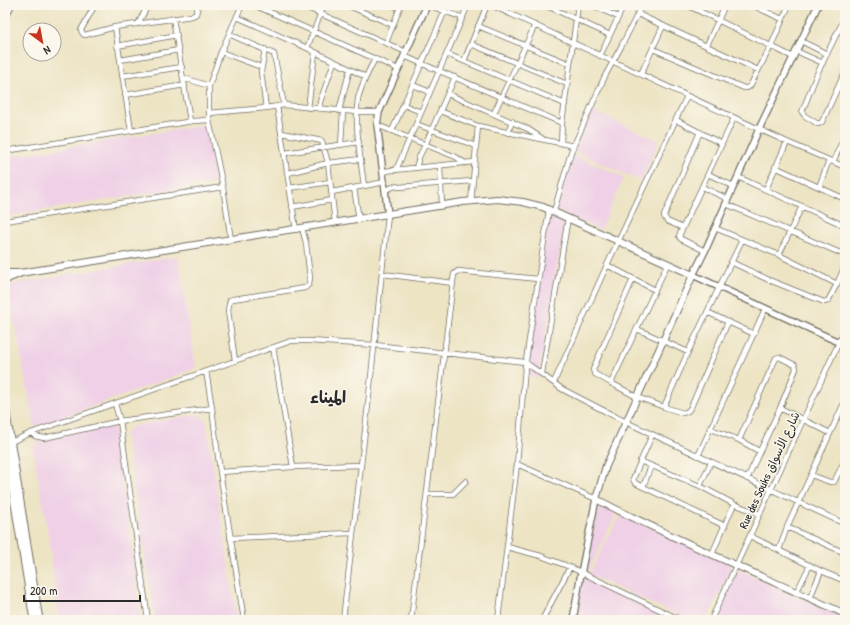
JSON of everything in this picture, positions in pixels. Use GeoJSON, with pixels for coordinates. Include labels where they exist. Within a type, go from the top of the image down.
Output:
{"type":"FeatureCollection","features":[{"type":"Feature","properties":{"kind":"highway"},"geometry":{"type":"LineString","coordinates":[[5,281],[8,278],[20,273]]}},
{"type":"Feature","properties":{"kind":"highway"},"geometry":{"type":"LineString","coordinates":[[5,408],[8,442],[34,620]]}},
{"type":"Feature","properties":{"kind":"highway"},"geometry":{"type":"LineString","coordinates":[[8,442],[39,620]]}},
{"type":"Feature","properties":{"kind":"main road"},"geometry":{"type":"LineString","coordinates":[[5,16],[11,5]]}},
{"type":"Feature","properties":{"kind":"main road"},"geometry":{"type":"LineString","coordinates":[[5,274],[20,273],[359,220],[442,205],[496,199],[513,200],[551,210],[693,275],[606,466],[596,499],[796,593],[845,614]]}},
{"type":"Feature","properties":{"kind":"street"},"geometry":{"type":"LineString","coordinates":[[95,5],[81,30],[82,34],[85,35],[115,27],[194,15],[198,5]]}},
{"type":"Feature","properties":{"kind":"street"},"geometry":{"type":"LineString","coordinates":[[138,24],[148,5]]}},
{"type":"Feature","properties":{"kind":"street"},"geometry":{"type":"LineString","coordinates":[[231,240],[209,113],[209,86],[221,52],[242,5]]}},
{"type":"Feature","properties":{"kind":"street"},"geometry":{"type":"LineString","coordinates":[[254,5],[398,69]]}},
{"type":"Feature","properties":{"kind":"street"},"geometry":{"type":"LineString","coordinates":[[301,5],[386,43],[423,64],[562,123]]}},
{"type":"Feature","properties":{"kind":"street"},"geometry":{"type":"LineString","coordinates":[[306,48],[324,5]]}},
{"type":"Feature","properties":{"kind":"street"},"geometry":{"type":"LineString","coordinates":[[347,5],[393,25]]}},
{"type":"Feature","properties":{"kind":"street"},"geometry":{"type":"LineString","coordinates":[[386,43],[400,7],[392,5]]}},
{"type":"Feature","properties":{"kind":"street"},"geometry":{"type":"LineString","coordinates":[[342,620],[375,345],[388,215],[384,171],[377,125],[380,112],[427,5],[463,18]]}},
{"type":"Feature","properties":{"kind":"street"},"geometry":{"type":"LineString","coordinates":[[396,170],[468,5]]}},
{"type":"Feature","properties":{"kind":"street"},"geometry":{"type":"LineString","coordinates":[[464,62],[486,5]]}},
{"type":"Feature","properties":{"kind":"street"},"geometry":{"type":"LineString","coordinates":[[491,5],[734,118],[845,167]]}},
{"type":"Feature","properties":{"kind":"street"},"geometry":{"type":"LineString","coordinates":[[545,5],[610,35]]}},
{"type":"Feature","properties":{"kind":"street"},"geometry":{"type":"LineString","coordinates":[[561,143],[562,123],[578,5]]}},
{"type":"Feature","properties":{"kind":"street"},"geometry":{"type":"LineString","coordinates":[[592,5],[618,17]]}},
{"type":"Feature","properties":{"kind":"street"},"geometry":{"type":"LineString","coordinates":[[600,56],[624,5]]}},
{"type":"Feature","properties":{"kind":"street"},"geometry":{"type":"LineString","coordinates":[[498,620],[517,464],[525,362],[551,210],[574,146],[641,5]]}},
{"type":"Feature","properties":{"kind":"street"},"geometry":{"type":"LineString","coordinates":[[687,5],[770,46],[822,63]]}},
{"type":"Feature","properties":{"kind":"street"},"geometry":{"type":"LineString","coordinates":[[707,45],[725,5]]}},
{"type":"Feature","properties":{"kind":"street"},"geometry":{"type":"LineString","coordinates":[[752,5],[782,19]]}},
{"type":"Feature","properties":{"kind":"street"},"geometry":{"type":"LineString","coordinates":[[653,49],[747,88],[750,86],[789,5]]}},
{"type":"Feature","properties":{"kind":"street"},"geometry":{"type":"LineString","coordinates":[[818,5],[759,129],[716,228],[693,275],[845,345]]}},
{"type":"Feature","properties":{"kind":"street"},"geometry":{"type":"LineString","coordinates":[[392,131],[445,12]]}},
{"type":"Feature","properties":{"kind":"street"},"geometry":{"type":"LineString","coordinates":[[638,14],[758,70]]}},
{"type":"Feature","properties":{"kind":"street"},"geometry":{"type":"LineString","coordinates":[[173,18],[190,122]]}},
{"type":"Feature","properties":{"kind":"street"},"geometry":{"type":"LineString","coordinates":[[237,18],[306,48],[366,77]]}},
{"type":"Feature","properties":{"kind":"street"},"geometry":{"type":"LineString","coordinates":[[844,20],[822,63],[802,112],[805,116],[818,124],[822,122],[845,72]]}},
{"type":"Feature","properties":{"kind":"street"},"geometry":{"type":"LineString","coordinates":[[494,113],[535,25]]}},
{"type":"Feature","properties":{"kind":"street"},"geometry":{"type":"LineString","coordinates":[[478,26],[570,64]]}},
{"type":"Feature","properties":{"kind":"street"},"geometry":{"type":"LineString","coordinates":[[641,74],[663,26]]}},
{"type":"Feature","properties":{"kind":"street"},"geometry":{"type":"LineString","coordinates":[[115,27],[131,131]]}},
{"type":"Feature","properties":{"kind":"street"},"geometry":{"type":"LineString","coordinates":[[229,34],[272,52],[275,56],[284,105]]}},
{"type":"Feature","properties":{"kind":"street"},"geometry":{"type":"LineString","coordinates":[[117,46],[176,35]]}},
{"type":"Feature","properties":{"kind":"street"},"geometry":{"type":"LineString","coordinates":[[800,41],[827,54]]}},
{"type":"Feature","properties":{"kind":"street"},"geometry":{"type":"LineString","coordinates":[[471,44],[567,84]]}},
{"type":"Feature","properties":{"kind":"street"},"geometry":{"type":"LineString","coordinates":[[265,49],[261,67],[266,108]]}},
{"type":"Feature","properties":{"kind":"street"},"geometry":{"type":"LineString","coordinates":[[120,60],[179,50]]}},
{"type":"Feature","properties":{"kind":"street"},"geometry":{"type":"LineString","coordinates":[[221,52],[261,67]]}},
{"type":"Feature","properties":{"kind":"street"},"geometry":{"type":"LineString","coordinates":[[308,108],[315,53]]}},
{"type":"Feature","properties":{"kind":"street"},"geometry":{"type":"LineString","coordinates":[[447,54],[565,104]]}},
{"type":"Feature","properties":{"kind":"street"},"geometry":{"type":"LineString","coordinates":[[364,186],[359,142],[357,112],[358,98],[375,59]]}},
{"type":"Feature","properties":{"kind":"street"},"geometry":{"type":"LineString","coordinates":[[320,109],[322,98],[334,62]]}},
{"type":"Feature","properties":{"kind":"street"},"geometry":{"type":"LineString","coordinates":[[122,76],[182,67]]}},
{"type":"Feature","properties":{"kind":"street"},"geometry":{"type":"LineString","coordinates":[[341,145],[341,111],[350,69]]}},
{"type":"Feature","properties":{"kind":"street"},"geometry":{"type":"LineString","coordinates":[[416,168],[419,157],[455,77]]}},
{"type":"Feature","properties":{"kind":"street"},"geometry":{"type":"LineString","coordinates":[[184,78],[209,86]]}},
{"type":"Feature","properties":{"kind":"street"},"geometry":{"type":"LineString","coordinates":[[125,95],[185,85]]}},
{"type":"Feature","properties":{"kind":"street"},"geometry":{"type":"LineString","coordinates":[[413,85],[430,92]]}},
{"type":"Feature","properties":{"kind":"street"},"geometry":{"type":"LineString","coordinates":[[448,94],[535,132],[543,139]]}},
{"type":"Feature","properties":{"kind":"street"},"geometry":{"type":"LineString","coordinates":[[554,382],[618,240],[687,96]]}},
{"type":"Feature","properties":{"kind":"street"},"geometry":{"type":"LineString","coordinates":[[209,113],[284,105],[341,111],[380,112]]}},
{"type":"Feature","properties":{"kind":"street"},"geometry":{"type":"LineString","coordinates":[[404,105],[421,112]]}},
{"type":"Feature","properties":{"kind":"street"},"geometry":{"type":"LineString","coordinates":[[235,361],[228,310],[230,300],[306,288],[309,284],[310,278],[306,243],[299,229],[292,207],[277,106]]}},
{"type":"Feature","properties":{"kind":"street"},"geometry":{"type":"LineString","coordinates":[[440,111],[478,126],[574,146]]}},
{"type":"Feature","properties":{"kind":"street"},"geometry":{"type":"LineString","coordinates":[[705,251],[681,239],[680,236],[734,118]]}},
{"type":"Feature","properties":{"kind":"street"},"geometry":{"type":"LineString","coordinates":[[5,151],[210,120]]}},
{"type":"Feature","properties":{"kind":"street"},"geometry":{"type":"LineString","coordinates":[[676,120],[722,144]]}},
{"type":"Feature","properties":{"kind":"street"},"geometry":{"type":"LineString","coordinates":[[508,132],[512,122]]}},
{"type":"Feature","properties":{"kind":"street"},"geometry":{"type":"LineString","coordinates":[[416,124],[476,146]]}},
{"type":"Feature","properties":{"kind":"street"},"geometry":{"type":"LineString","coordinates":[[377,125],[456,157],[465,163]]}},
{"type":"Feature","properties":{"kind":"street"},"geometry":{"type":"LineString","coordinates":[[471,202],[478,126]]}},
{"type":"Feature","properties":{"kind":"street"},"geometry":{"type":"LineString","coordinates":[[683,228],[667,221],[664,216],[700,132]]}},
{"type":"Feature","properties":{"kind":"street"},"geometry":{"type":"LineString","coordinates":[[282,133],[321,140],[328,163],[335,223]]}},
{"type":"Feature","properties":{"kind":"street"},"geometry":{"type":"LineString","coordinates":[[818,187],[845,135]]}},
{"type":"Feature","properties":{"kind":"street"},"geometry":{"type":"LineString","coordinates":[[285,153],[359,142]]}},
{"type":"Feature","properties":{"kind":"street"},"geometry":{"type":"LineString","coordinates":[[766,189],[787,142]]}},
{"type":"Feature","properties":{"kind":"street"},"geometry":{"type":"LineString","coordinates":[[288,173],[328,163],[361,159]]}},
{"type":"Feature","properties":{"kind":"street"},"geometry":{"type":"LineString","coordinates":[[384,171],[474,162]]}},
{"type":"Feature","properties":{"kind":"street"},"geometry":{"type":"LineString","coordinates":[[440,166],[442,205]]}},
{"type":"Feature","properties":{"kind":"street"},"geometry":{"type":"LineString","coordinates":[[775,167],[845,199]]}},
{"type":"Feature","properties":{"kind":"street"},"geometry":{"type":"LineString","coordinates":[[708,174],[734,186]]}},
{"type":"Feature","properties":{"kind":"street"},"geometry":{"type":"LineString","coordinates":[[738,177],[845,226]]}},
{"type":"Feature","properties":{"kind":"street"},"geometry":{"type":"LineString","coordinates":[[386,190],[395,186],[399,187],[472,181]]}},
{"type":"Feature","properties":{"kind":"street"},"geometry":{"type":"LineString","coordinates":[[289,188],[330,182]]}},
{"type":"Feature","properties":{"kind":"street"},"geometry":{"type":"LineString","coordinates":[[332,192],[385,182]]}},
{"type":"Feature","properties":{"kind":"street"},"geometry":{"type":"LineString","coordinates":[[5,221],[223,187]]}},
{"type":"Feature","properties":{"kind":"street"},"geometry":{"type":"LineString","coordinates":[[702,187],[727,202],[845,255]]}},
{"type":"Feature","properties":{"kind":"street"},"geometry":{"type":"LineString","coordinates":[[354,188],[359,220]]}},
{"type":"Feature","properties":{"kind":"street"},"geometry":{"type":"LineString","coordinates":[[292,207],[332,200]]}},
{"type":"Feature","properties":{"kind":"street"},"geometry":{"type":"LineString","coordinates":[[779,255],[802,206]]}},
{"type":"Feature","properties":{"kind":"street"},"geometry":{"type":"LineString","coordinates":[[542,373],[568,218]]}},
{"type":"Feature","properties":{"kind":"street"},"geometry":{"type":"LineString","coordinates":[[716,228],[779,255],[837,284]]}},
{"type":"Feature","properties":{"kind":"street"},"geometry":{"type":"LineString","coordinates":[[664,407],[718,287],[742,240]]}},
{"type":"Feature","properties":{"kind":"street"},"geometry":{"type":"LineString","coordinates":[[731,262],[769,280],[824,302],[828,301],[845,266]]}},
{"type":"Feature","properties":{"kind":"street"},"geometry":{"type":"LineString","coordinates":[[611,383],[668,263]]}},
{"type":"Feature","properties":{"kind":"street"},"geometry":{"type":"LineString","coordinates":[[607,265],[655,290]]}},
{"type":"Feature","properties":{"kind":"street"},"geometry":{"type":"LineString","coordinates":[[411,620],[454,274],[458,271],[538,279]]}},
{"type":"Feature","properties":{"kind":"street"},"geometry":{"type":"LineString","coordinates":[[383,274],[453,283]]}},
{"type":"Feature","properties":{"kind":"street"},"geometry":{"type":"LineString","coordinates":[[633,279],[593,370],[595,374],[637,397],[683,413],[688,411],[728,322]]}},
{"type":"Feature","properties":{"kind":"street"},"geometry":{"type":"LineString","coordinates":[[698,456],[765,309]]}},
{"type":"Feature","properties":{"kind":"street"},"geometry":{"type":"LineString","coordinates":[[707,312],[754,334]]}},
{"type":"Feature","properties":{"kind":"street"},"geometry":{"type":"LineString","coordinates":[[637,329],[688,352]]}},
{"type":"Feature","properties":{"kind":"street","name":"Rue des Souks شارع الأسواق"},"geometry":{"type":"LineString","coordinates":[[711,620],[845,329]]}},
{"type":"Feature","properties":{"kind":"street"},"geometry":{"type":"LineString","coordinates":[[8,442],[273,347],[291,342],[309,341],[375,345],[525,362],[562,389],[626,422],[845,524]]}},
{"type":"Feature","properties":{"kind":"street"},"geometry":{"type":"LineString","coordinates":[[273,347],[293,467]]}},
{"type":"Feature","properties":{"kind":"street"},"geometry":{"type":"LineString","coordinates":[[738,440],[777,357],[795,364],[796,368],[780,408],[747,479]]}},
{"type":"Feature","properties":{"kind":"street"},"geometry":{"type":"LineString","coordinates":[[206,371],[230,538],[244,620]]}},
{"type":"Feature","properties":{"kind":"street"},"geometry":{"type":"LineString","coordinates":[[779,550],[845,401]]}},
{"type":"Feature","properties":{"kind":"street"},"geometry":{"type":"LineString","coordinates":[[115,404],[120,421],[148,620]]}},
{"type":"Feature","properties":{"kind":"street"},"geometry":{"type":"LineString","coordinates":[[31,433],[44,438],[120,421],[212,408]]}},
{"type":"Feature","properties":{"kind":"street"},"geometry":{"type":"LineString","coordinates":[[780,408],[830,433]]}},
{"type":"Feature","properties":{"kind":"street"},"geometry":{"type":"LineString","coordinates":[[711,429],[738,440],[759,451]]}},
{"type":"Feature","properties":{"kind":"street"},"geometry":{"type":"LineString","coordinates":[[652,434],[633,479],[635,483],[725,526]]}},
{"type":"Feature","properties":{"kind":"street"},"geometry":{"type":"LineString","coordinates":[[811,475],[834,482],[845,460]]}},
{"type":"Feature","properties":{"kind":"street"},"geometry":{"type":"LineString","coordinates":[[640,461],[700,486],[734,504],[760,514]]}},
{"type":"Feature","properties":{"kind":"street"},"geometry":{"type":"LineString","coordinates":[[700,486],[711,462]]}},
{"type":"Feature","properties":{"kind":"street"},"geometry":{"type":"LineString","coordinates":[[517,464],[596,499],[573,620]]}},
{"type":"Feature","properties":{"kind":"street"},"geometry":{"type":"LineString","coordinates":[[220,472],[293,467],[360,465]]}},
{"type":"Feature","properties":{"kind":"street"},"geometry":{"type":"LineString","coordinates":[[643,487],[651,466]]}},
{"type":"Feature","properties":{"kind":"street"},"geometry":{"type":"LineString","coordinates":[[427,494],[453,494],[466,481]]}},
{"type":"Feature","properties":{"kind":"street"},"geometry":{"type":"LineString","coordinates":[[712,554],[734,504]]}},
{"type":"Feature","properties":{"kind":"street"},"geometry":{"type":"LineString","coordinates":[[788,528],[845,553]]}},
{"type":"Feature","properties":{"kind":"street"},"geometry":{"type":"LineString","coordinates":[[230,538],[352,533]]}},
{"type":"Feature","properties":{"kind":"street"},"geometry":{"type":"LineString","coordinates":[[750,536],[821,571],[845,581]]}},
{"type":"Feature","properties":{"kind":"street"},"geometry":{"type":"LineString","coordinates":[[507,547],[541,556],[570,567],[681,620]]}},
{"type":"Feature","properties":{"kind":"street"},"geometry":{"type":"LineString","coordinates":[[796,593],[810,565]]}},
{"type":"Feature","properties":{"kind":"street"},"geometry":{"type":"LineString","coordinates":[[542,620],[570,567]]}},
{"type":"Feature","properties":{"kind":"street"},"geometry":{"type":"LineString","coordinates":[[810,598],[821,571]]}},
{"type":"Feature","properties":{"kind":"shaded area"},"geometry":{"type":"Polygon","coordinates":[[[592,111],[659,141],[641,181],[575,151],[592,111]]]}},
{"type":"Feature","properties":{"kind":"shaded area"},"geometry":{"type":"Polygon","coordinates":[[[206,125],[215,183],[5,216],[5,157],[206,125]]]}},
{"type":"Feature","properties":{"kind":"shaded area"},"geometry":{"type":"Polygon","coordinates":[[[572,155],[624,177],[600,230],[556,210],[572,155]]]}},
{"type":"Feature","properties":{"kind":"shaded area"},"geometry":{"type":"Polygon","coordinates":[[[550,212],[565,220],[538,379],[525,373],[550,212]]]}},
{"type":"Feature","properties":{"kind":"shaded area"},"geometry":{"type":"Polygon","coordinates":[[[178,256],[196,368],[35,428],[7,285],[178,256]]]}},
{"type":"Feature","properties":{"kind":"shaded area"},"geometry":{"type":"Polygon","coordinates":[[[198,414],[206,421],[237,620],[155,620],[125,434],[133,426],[198,414]]]}},
{"type":"Feature","properties":{"kind":"shaded area"},"geometry":{"type":"Polygon","coordinates":[[[113,424],[129,525],[141,620],[59,620],[49,539],[33,449],[37,442],[113,424]]]}},
{"type":"Feature","properties":{"kind":"shaded area"},"geometry":{"type":"Polygon","coordinates":[[[600,504],[617,511],[587,574],[583,572],[600,504]]]}},
{"type":"Feature","properties":{"kind":"shaded area"},"geometry":{"type":"Polygon","coordinates":[[[621,513],[732,565],[707,620],[688,620],[589,575],[621,513]]]}},
{"type":"Feature","properties":{"kind":"shaded area"},"geometry":{"type":"Polygon","coordinates":[[[738,569],[845,618],[845,620],[715,620],[738,569]]]}},
{"type":"Feature","properties":{"kind":"shaded area"},"geometry":{"type":"Polygon","coordinates":[[[582,577],[674,620],[574,620],[582,577]]]}},
{"type":"Feature","properties":{"kind":"district","name":"الميناء"},"geometry":{"type":"Point","coordinates":[328,397]}}]}
